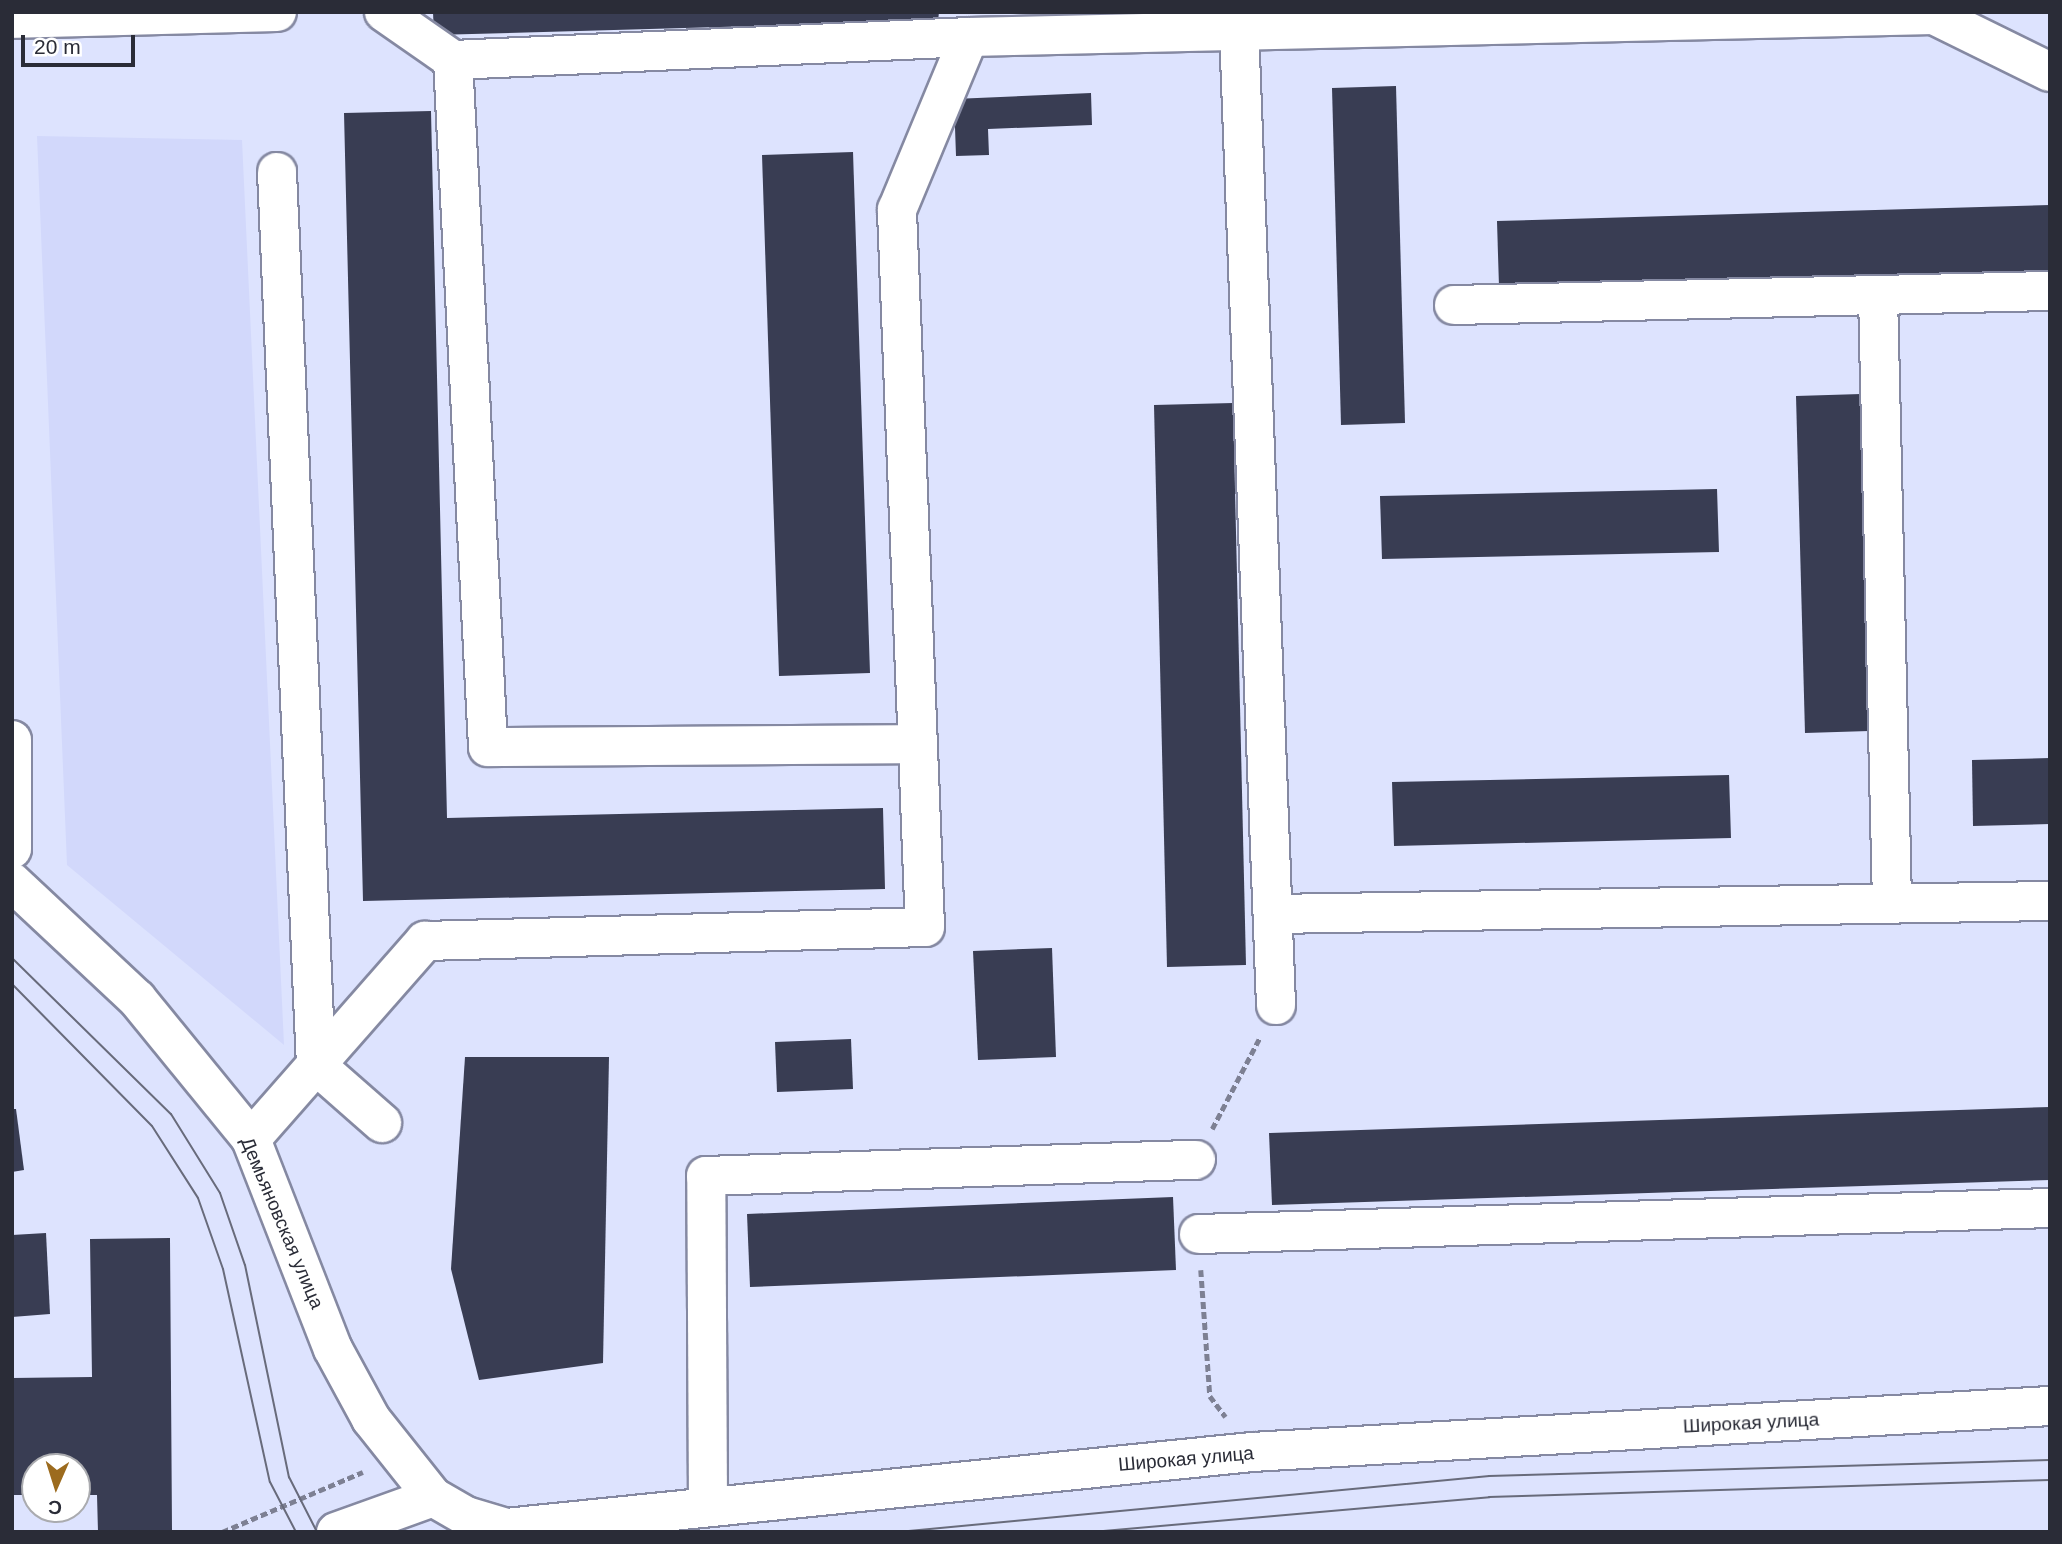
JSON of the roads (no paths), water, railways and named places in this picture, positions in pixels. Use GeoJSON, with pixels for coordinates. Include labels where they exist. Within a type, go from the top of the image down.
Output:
{"type":"FeatureCollection","features":[{"type":"Feature","properties":{"kind":"street"},"geometry":{"type":"LineString","coordinates":[[12,19],[277,12]]}},
{"type":"Feature","properties":{"kind":"street"},"geometry":{"type":"LineString","coordinates":[[384,12],[453,60],[969,37],[1935,14],[2050,72]]}},
{"type":"Feature","properties":{"kind":"street"},"geometry":{"type":"LineString","coordinates":[[1239,29],[1276,1005]]}},
{"type":"Feature","properties":{"kind":"street"},"geometry":{"type":"LineString","coordinates":[[251,1139],[425,941],[925,928],[897,210],[969,37]]}},
{"type":"Feature","properties":{"kind":"street"},"geometry":{"type":"LineString","coordinates":[[453,60],[488,747],[916,744]]}},
{"type":"Feature","properties":{"kind":"street"},"geometry":{"type":"LineString","coordinates":[[277,172],[316,1065],[382,1123]]}},
{"type":"Feature","properties":{"kind":"street"},"geometry":{"type":"LineString","coordinates":[[1454,304],[2050,291]]}},
{"type":"Feature","properties":{"kind":"street"},"geometry":{"type":"LineString","coordinates":[[1878,295],[1892,904]]}},
{"type":"Feature","properties":{"kind":"street"},"geometry":{"type":"LineString","coordinates":[[12,740],[12,849]]}},
{"type":"Feature","properties":{"kind":"street","name":"Демьяновская улица"},"geometry":{"type":"LineString","coordinates":[[12,882],[137,999],[251,1139],[333,1349],[372,1419],[433,1497]]}},
{"type":"Feature","properties":{"kind":"street"},"geometry":{"type":"LineString","coordinates":[[1273,914],[2050,901]]}},
{"type":"Feature","properties":{"kind":"street"},"geometry":{"type":"LineString","coordinates":[[708,1505],[706,1176],[1196,1160]]}},
{"type":"Feature","properties":{"kind":"street"},"geometry":{"type":"LineString","coordinates":[[1199,1234],[2050,1208]]}},
{"type":"Feature","properties":{"kind":"street","name":"Широкая улица"},"geometry":{"type":"LineString","coordinates":[[433,1497],[466,1516],[506,1528],[708,1505],[1252,1452],[2050,1406]]}},
{"type":"Feature","properties":{"kind":"street"},"geometry":{"type":"LineString","coordinates":[[336,1532],[433,1497]]}},
{"type":"Feature","properties":{"kind":"tram line"},"geometry":{"type":"LineString","coordinates":[[12,958],[171,1114],[220,1193],[245,1265],[289,1477],[317,1532]]}},
{"type":"Feature","properties":{"kind":"tram line"},"geometry":{"type":"LineString","coordinates":[[12,984],[152,1126],[198,1198],[223,1269],[270,1482],[296,1532]]}},
{"type":"Feature","properties":{"kind":"tram line"},"geometry":{"type":"LineString","coordinates":[[898,1532],[1489,1476],[2050,1460]]}},
{"type":"Feature","properties":{"kind":"tram line"},"geometry":{"type":"LineString","coordinates":[[1092,1532],[1489,1497],[2050,1480]]}}]}
